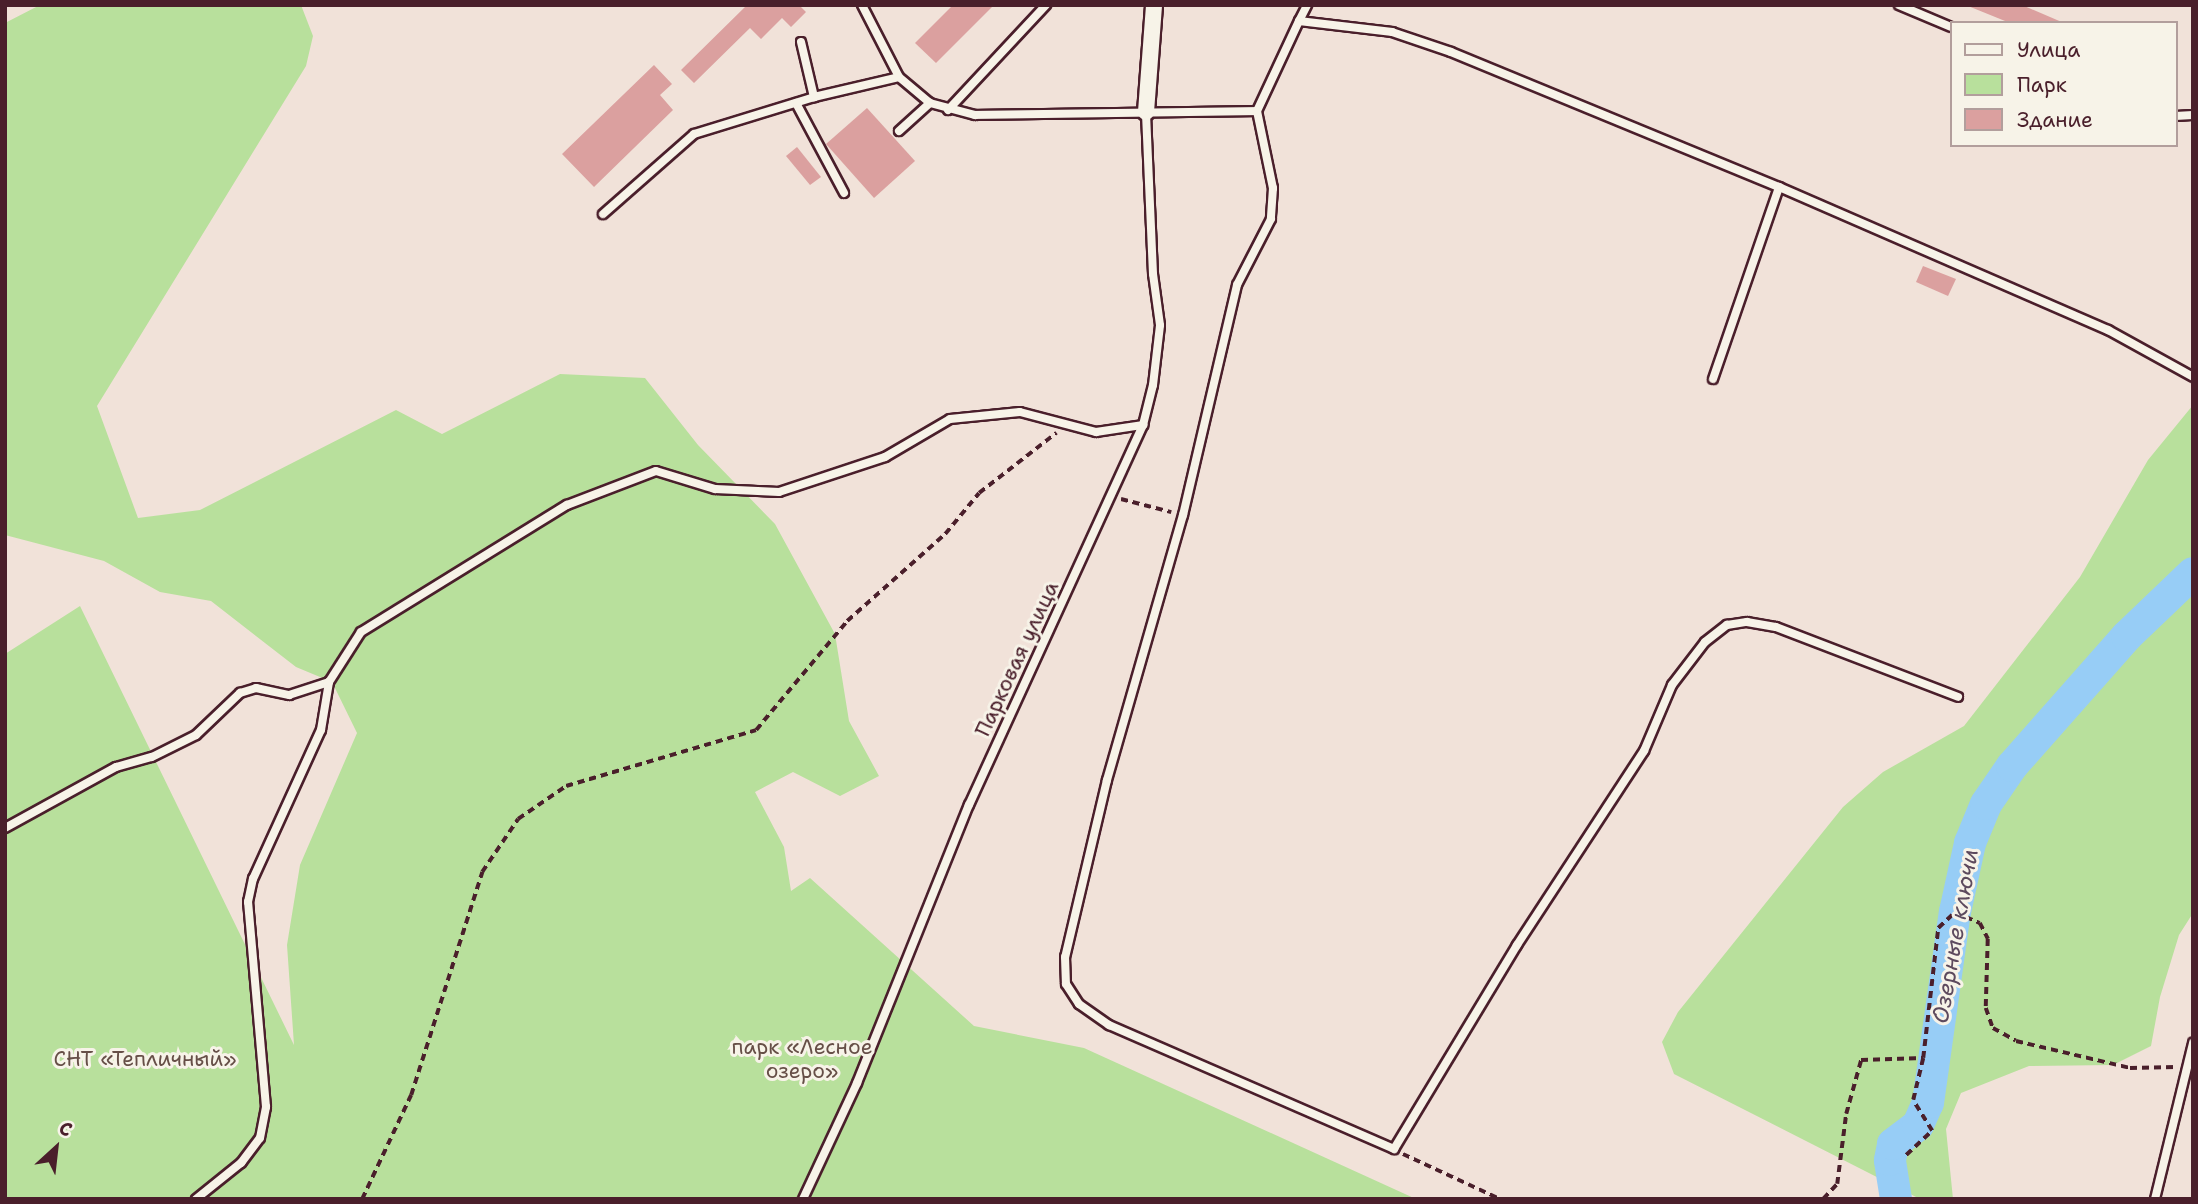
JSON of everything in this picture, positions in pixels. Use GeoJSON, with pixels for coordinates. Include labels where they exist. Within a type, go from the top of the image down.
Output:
{"type":"FeatureCollection","features":[{"type":"Feature","properties":{"kind":"street"},"geometry":{"type":"LineString","coordinates":[[1146,112],[1154,5]]}},
{"type":"Feature","properties":{"kind":"lane"},"geometry":{"type":"LineString","coordinates":[[862,5],[899,77],[930,103],[948,110],[975,115],[1146,112],[1222,115],[1257,111]]}},
{"type":"Feature","properties":{"kind":"lane"},"geometry":{"type":"LineString","coordinates":[[948,110],[1046,5]]}},
{"type":"Feature","properties":{"kind":"lane"},"geometry":{"type":"LineString","coordinates":[[1307,5],[1257,111],[1273,188],[1271,219],[1237,285],[1183,515],[1107,780],[1065,957],[1066,984],[1079,1004],[1109,1025],[1394,1149],[1517,945],[1644,751],[1672,685],[1705,642],[1727,625],[1747,622],[1776,627],[1958,697]]}},
{"type":"Feature","properties":{"kind":"lane"},"geometry":{"type":"LineString","coordinates":[[1899,5],[1950,27]]}},
{"type":"Feature","properties":{"kind":"lane"},"geometry":{"type":"LineString","coordinates":[[1300,21],[1392,32],[1451,52],[1779,187],[2108,330],[2193,377]]}},
{"type":"Feature","properties":{"kind":"lane"},"geometry":{"type":"LineString","coordinates":[[801,42],[814,97]]}},
{"type":"Feature","properties":{"kind":"lane"},"geometry":{"type":"LineString","coordinates":[[603,214],[694,134],[814,97],[899,77]]}},
{"type":"Feature","properties":{"kind":"lane"},"geometry":{"type":"LineString","coordinates":[[796,103],[844,193]]}},
{"type":"Feature","properties":{"kind":"lane"},"geometry":{"type":"LineString","coordinates":[[899,131],[930,103]]}},
{"type":"Feature","properties":{"kind":"lane","name":"Парковая улица"},"geometry":{"type":"LineString","coordinates":[[803,1199],[858,1083],[969,805],[1143,425],[1153,385],[1160,325],[1153,274],[1146,112]]}},
{"type":"Feature","properties":{"kind":"lane"},"geometry":{"type":"LineString","coordinates":[[1713,379],[1779,187]]}},
{"type":"Feature","properties":{"kind":"lane"},"geometry":{"type":"LineString","coordinates":[[196,1199],[241,1163],[260,1138],[266,1107],[248,902],[253,879],[321,730],[329,682],[360,632],[380,617],[567,505],[656,471],[715,489],[779,492],[885,457],[950,419],[1020,412],[1096,432],[1143,425]]}},
{"type":"Feature","properties":{"kind":"lane"},"geometry":{"type":"LineString","coordinates":[[5,828],[116,767],[152,757],[196,735],[240,694],[256,688],[289,695],[329,682]]}},
{"type":"Feature","properties":{"kind":"lane"},"geometry":{"type":"LineString","coordinates":[[2155,1199],[2193,1043]]}},
{"type":"Feature","properties":{"kind":"path"},"geometry":{"type":"LineString","coordinates":[[362,1199],[411,1095],[482,872],[518,819],[566,786],[756,730],[847,621],[945,534],[979,493],[1065,425]]}},
{"type":"Feature","properties":{"kind":"path"},"geometry":{"type":"LineString","coordinates":[[1112,497],[1183,515]]}},
{"type":"Feature","properties":{"kind":"path"},"geometry":{"type":"LineString","coordinates":[[1906,1155],[1932,1131],[1913,1100],[1923,1058],[1938,928],[1955,912],[1980,923],[1988,939],[1986,1008],[1993,1028],[2016,1041],[2130,1068],[2185,1067]]}},
{"type":"Feature","properties":{"kind":"path"},"geometry":{"type":"LineString","coordinates":[[1823,1199],[1837,1184],[1846,1115],[1861,1060],[1923,1058]]}},
{"type":"Feature","properties":{"kind":"path"},"geometry":{"type":"LineString","coordinates":[[1394,1149],[1500,1199]]}},
{"type":"Feature","properties":{"kind":"green space"},"geometry":{"type":"Polygon","coordinates":[[[40,5],[301,5],[313,36],[306,66],[97,406],[138,518],[200,510],[396,410],[442,434],[560,374],[645,378],[698,445],[775,524],[835,634],[849,721],[879,776],[840,796],[793,772],[755,792],[784,847],[791,891],[810,878],[974,1026],[1084,1048],[1416,1199],[5,1199],[5,654],[80,606],[294,1045],[287,945],[300,865],[357,733],[332,682],[296,667],[211,601],[160,592],[104,561],[5,535],[5,23],[40,5]]]}},
{"type":"Feature","properties":{"kind":"green space"},"geometry":{"type":"Polygon","coordinates":[[[2193,405],[2193,913],[2179,935],[2160,997],[2151,1046],[2113,1065],[2029,1066],[1961,1093],[1946,1129],[1953,1199],[1920,1199],[1674,1074],[1662,1042],[1678,1012],[1843,807],[1883,772],[1964,726],[2080,577],[2148,460],[2193,405]]]}},
{"type":"Feature","properties":{"kind":"building"},"geometry":{"type":"Polygon","coordinates":[[[747,5],[799,5],[806,12],[791,27],[782,18],[761,39],[750,28],[694,83],[681,70],[747,5]]]}},
{"type":"Feature","properties":{"kind":"building"},"geometry":{"type":"Polygon","coordinates":[[[953,5],[994,5],[936,63],[915,43],[953,5]]]}},
{"type":"Feature","properties":{"kind":"building"},"geometry":{"type":"Polygon","coordinates":[[[2022,5],[2059,21],[2005,21],[1968,6],[2022,5]]]}},
{"type":"Feature","properties":{"kind":"building"},"geometry":{"type":"Polygon","coordinates":[[[654,65],[672,84],[660,95],[673,110],[594,187],[562,154],[654,65]]]}},
{"type":"Feature","properties":{"kind":"building"},"geometry":{"type":"Polygon","coordinates":[[[867,108],[915,161],[874,198],[826,144],[867,108]]]}},
{"type":"Feature","properties":{"kind":"building"},"geometry":{"type":"Polygon","coordinates":[[[797,147],[821,177],[810,185],[786,156],[797,147]]]}},
{"type":"Feature","properties":{"kind":"building"},"geometry":{"type":"Polygon","coordinates":[[[1923,266],[1956,279],[1948,296],[1916,282],[1923,266]]]}},
{"type":"Feature","properties":{"kind":"waterway","name":"Озерные ключи"},"geometry":{"type":"LineString","coordinates":[[1896,1199],[1890,1160],[1893,1144],[1918,1125],[1928,1103],[1955,912],[1970,843],[1986,804],[2012,766],[2127,636],[2193,573]]}},
{"type":"Feature","properties":{"kind":"park label","name":"СНТ «Тепличный»"},"geometry":{"type":"Point","coordinates":[145,1059]}},
{"type":"Feature","properties":{"kind":"park label","name":"парк «Лесное озеро»"},"geometry":{"type":"Point","coordinates":[802,1059]}}]}
